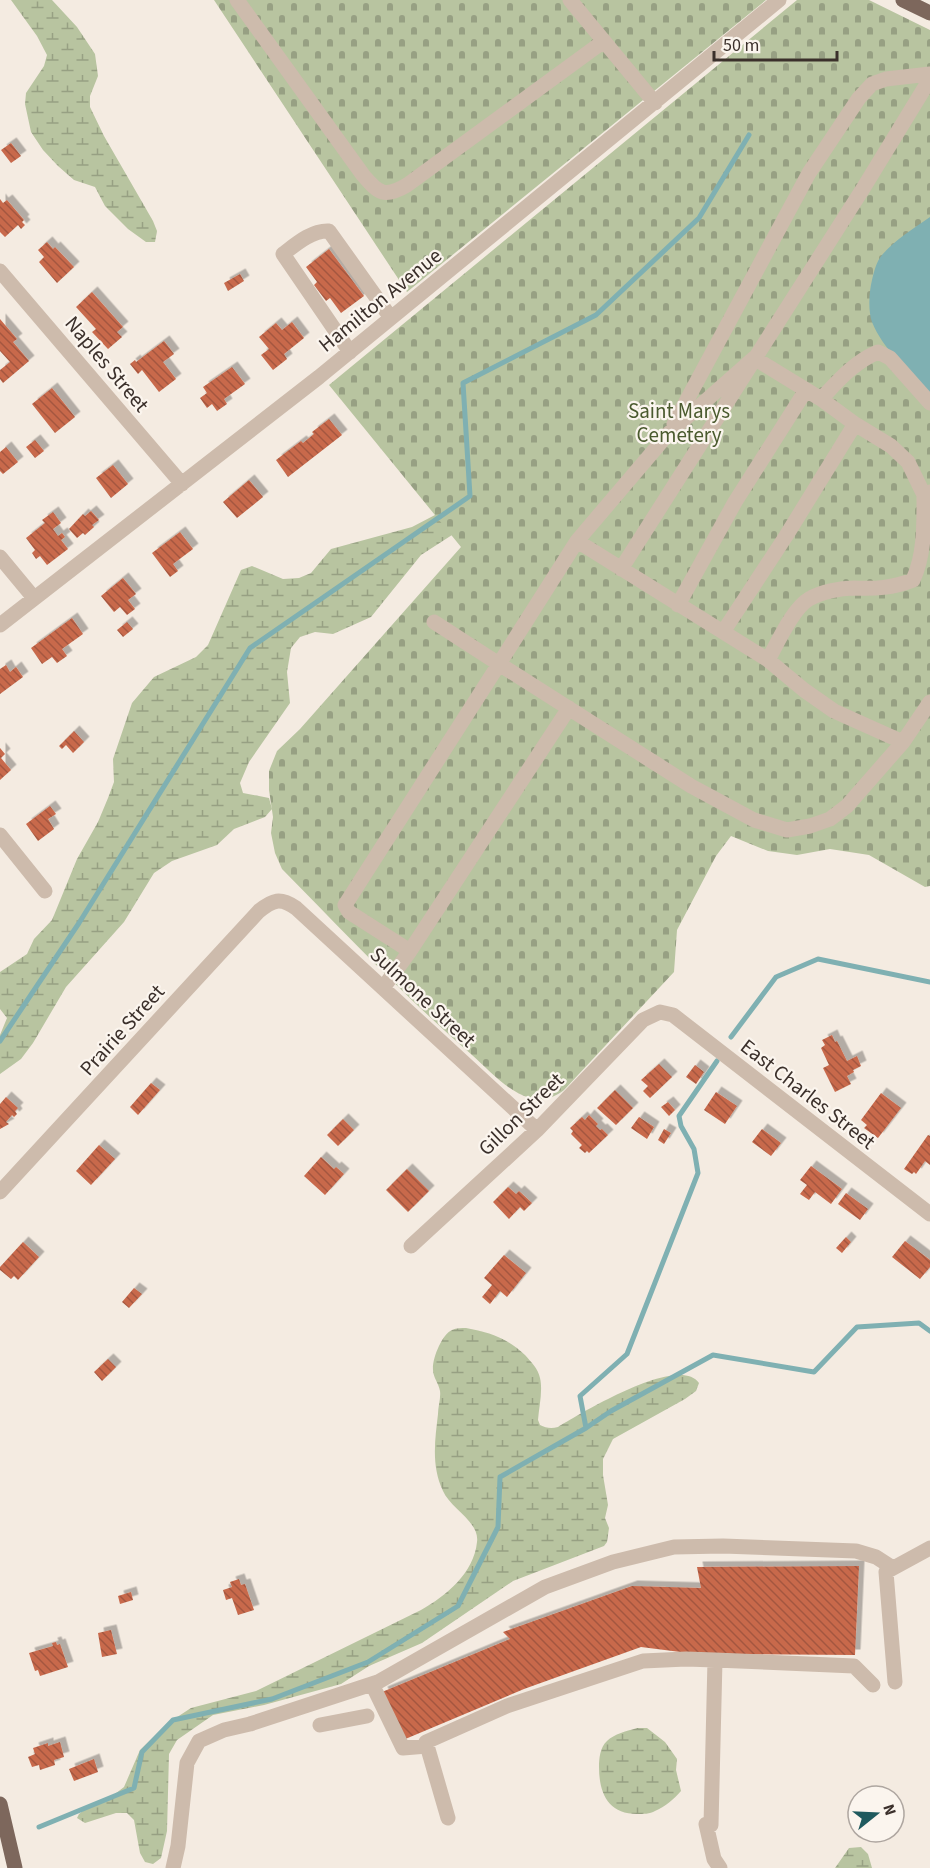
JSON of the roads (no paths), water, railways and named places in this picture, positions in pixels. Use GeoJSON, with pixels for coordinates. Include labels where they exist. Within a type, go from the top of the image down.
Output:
{"type":"FeatureCollection","features":[{"type":"Feature","properties":{"kind":"main road"},"geometry":{"type":"LineString","coordinates":[[903,0],[930,13]]}},
{"type":"Feature","properties":{"kind":"main road"},"geometry":{"type":"LineString","coordinates":[[0,1804],[15,1868]]}},
{"type":"Feature","properties":{"kind":"street"},"geometry":{"type":"LineString","coordinates":[[237,0],[363,175],[375,190],[386,194],[407,185],[604,41]]}},
{"type":"Feature","properties":{"kind":"street"},"geometry":{"type":"LineString","coordinates":[[570,0],[655,103]]}},
{"type":"Feature","properties":{"kind":"street","name":"Hamilton Avenue"},"geometry":{"type":"LineString","coordinates":[[0,625],[350,352],[779,0]]}},
{"type":"Feature","properties":{"kind":"street"},"geometry":{"type":"LineString","coordinates":[[668,434],[809,173],[859,98],[872,84],[886,79],[930,74]]}},
{"type":"Feature","properties":{"kind":"street"},"geometry":{"type":"LineString","coordinates":[[621,569],[930,79]]}},
{"type":"Feature","properties":{"kind":"street"},"geometry":{"type":"LineString","coordinates":[[350,352],[283,254],[320,231],[329,231],[390,318]]}},
{"type":"Feature","properties":{"kind":"street","name":"Naples Street"},"geometry":{"type":"LineString","coordinates":[[0,271],[182,484]]}},
{"type":"Feature","properties":{"kind":"street"},"geometry":{"type":"LineString","coordinates":[[821,399],[846,372],[864,357],[878,352],[890,358],[930,403]]}},
{"type":"Feature","properties":{"kind":"street"},"geometry":{"type":"LineString","coordinates":[[410,951],[349,912],[345,905],[577,541],[668,434],[754,358]]}},
{"type":"Feature","properties":{"kind":"street"},"geometry":{"type":"LineString","coordinates":[[754,358],[891,446],[908,462],[927,493],[924,532],[918,569],[913,580],[898,586],[876,589],[844,588],[808,599],[792,616],[768,660]]}},
{"type":"Feature","properties":{"kind":"street"},"geometry":{"type":"LineString","coordinates":[[678,605],[735,502],[806,390]]}},
{"type":"Feature","properties":{"kind":"street"},"geometry":{"type":"LineString","coordinates":[[723,632],[855,424]]}},
{"type":"Feature","properties":{"kind":"street"},"geometry":{"type":"LineString","coordinates":[[577,541],[768,660],[834,711],[903,742]]}},
{"type":"Feature","properties":{"kind":"street"},"geometry":{"type":"LineString","coordinates":[[0,557],[34,598]]}},
{"type":"Feature","properties":{"kind":"street"},"geometry":{"type":"LineString","coordinates":[[434,622],[691,786],[754,820],[787,830],[810,826],[830,819],[848,806],[903,742],[930,702]]}},
{"type":"Feature","properties":{"kind":"street"},"geometry":{"type":"LineString","coordinates":[[383,988],[410,951],[568,708]]}},
{"type":"Feature","properties":{"kind":"street"},"geometry":{"type":"LineString","coordinates":[[0,835],[45,891]]}},
{"type":"Feature","properties":{"kind":"street","name":"Sulmone Street"},"geometry":{"type":"LineString","coordinates":[[278,901],[287,902],[296,908],[537,1130]]}},
{"type":"Feature","properties":{"kind":"street","name":"Prairie Street"},"geometry":{"type":"LineString","coordinates":[[0,1192],[259,911],[270,903],[278,901]]}},
{"type":"Feature","properties":{"kind":"street","name":"Gillon Street"},"geometry":{"type":"LineString","coordinates":[[411,1246],[537,1130],[643,1020],[658,1012]]}},
{"type":"Feature","properties":{"kind":"street","name":"East Charles Street"},"geometry":{"type":"LineString","coordinates":[[658,1012],[673,1015],[930,1214]]}},
{"type":"Feature","properties":{"kind":"street"},"geometry":{"type":"LineString","coordinates":[[173,1868],[178,1846],[188,1763],[200,1741],[224,1730],[250,1724],[372,1684],[545,1587],[613,1563],[674,1547],[723,1546],[856,1551],[876,1557],[893,1568]]}},
{"type":"Feature","properties":{"kind":"street"},"geometry":{"type":"LineString","coordinates":[[895,1682],[886,1572],[930,1548]]}},
{"type":"Feature","properties":{"kind":"street"},"geometry":{"type":"LineString","coordinates":[[448,1818],[426,1742],[507,1706],[643,1661],[686,1659],[854,1666],[873,1685]]}},
{"type":"Feature","properties":{"kind":"street"},"geometry":{"type":"LineString","coordinates":[[715,1660],[708,1824],[714,1859],[720,1868]]}},
{"type":"Feature","properties":{"kind":"street"},"geometry":{"type":"LineString","coordinates":[[372,1684],[403,1748],[427,1746]]}},
{"type":"Feature","properties":{"kind":"street"},"geometry":{"type":"LineString","coordinates":[[320,1725],[367,1716]]}},
{"type":"Feature","properties":{"kind":"water"},"geometry":{"type":"Polygon","coordinates":[[[930,217],[930,395],[898,360],[877,332],[872,322],[869,301],[872,280],[880,258],[899,239],[930,217]]]}},
{"type":"Feature","properties":{"kind":"waterway"},"geometry":{"type":"LineString","coordinates":[[0,1041],[79,923],[250,648],[470,496],[463,383],[596,315],[699,218],[749,135]]}},
{"type":"Feature","properties":{"kind":"waterway"},"geometry":{"type":"LineString","coordinates":[[731,1037],[776,977],[818,959],[930,982]]}},
{"type":"Feature","properties":{"kind":"waterway"},"geometry":{"type":"LineString","coordinates":[[39,1827],[134,1788],[142,1752],[173,1720],[272,1699],[368,1662],[458,1606],[498,1527],[500,1477],[586,1428],[580,1396],[627,1354],[698,1173],[694,1149],[681,1126],[679,1116],[717,1061]]}},
{"type":"Feature","properties":{"kind":"waterway"},"geometry":{"type":"LineString","coordinates":[[586,1428],[611,1411],[713,1355],[814,1372],[857,1327],[919,1323],[930,1331]]}},
{"type":"Feature","properties":{"kind":"park label","name":"Saint Marys Cemetery"},"geometry":{"type":"Point","coordinates":[679,423]}}]}
